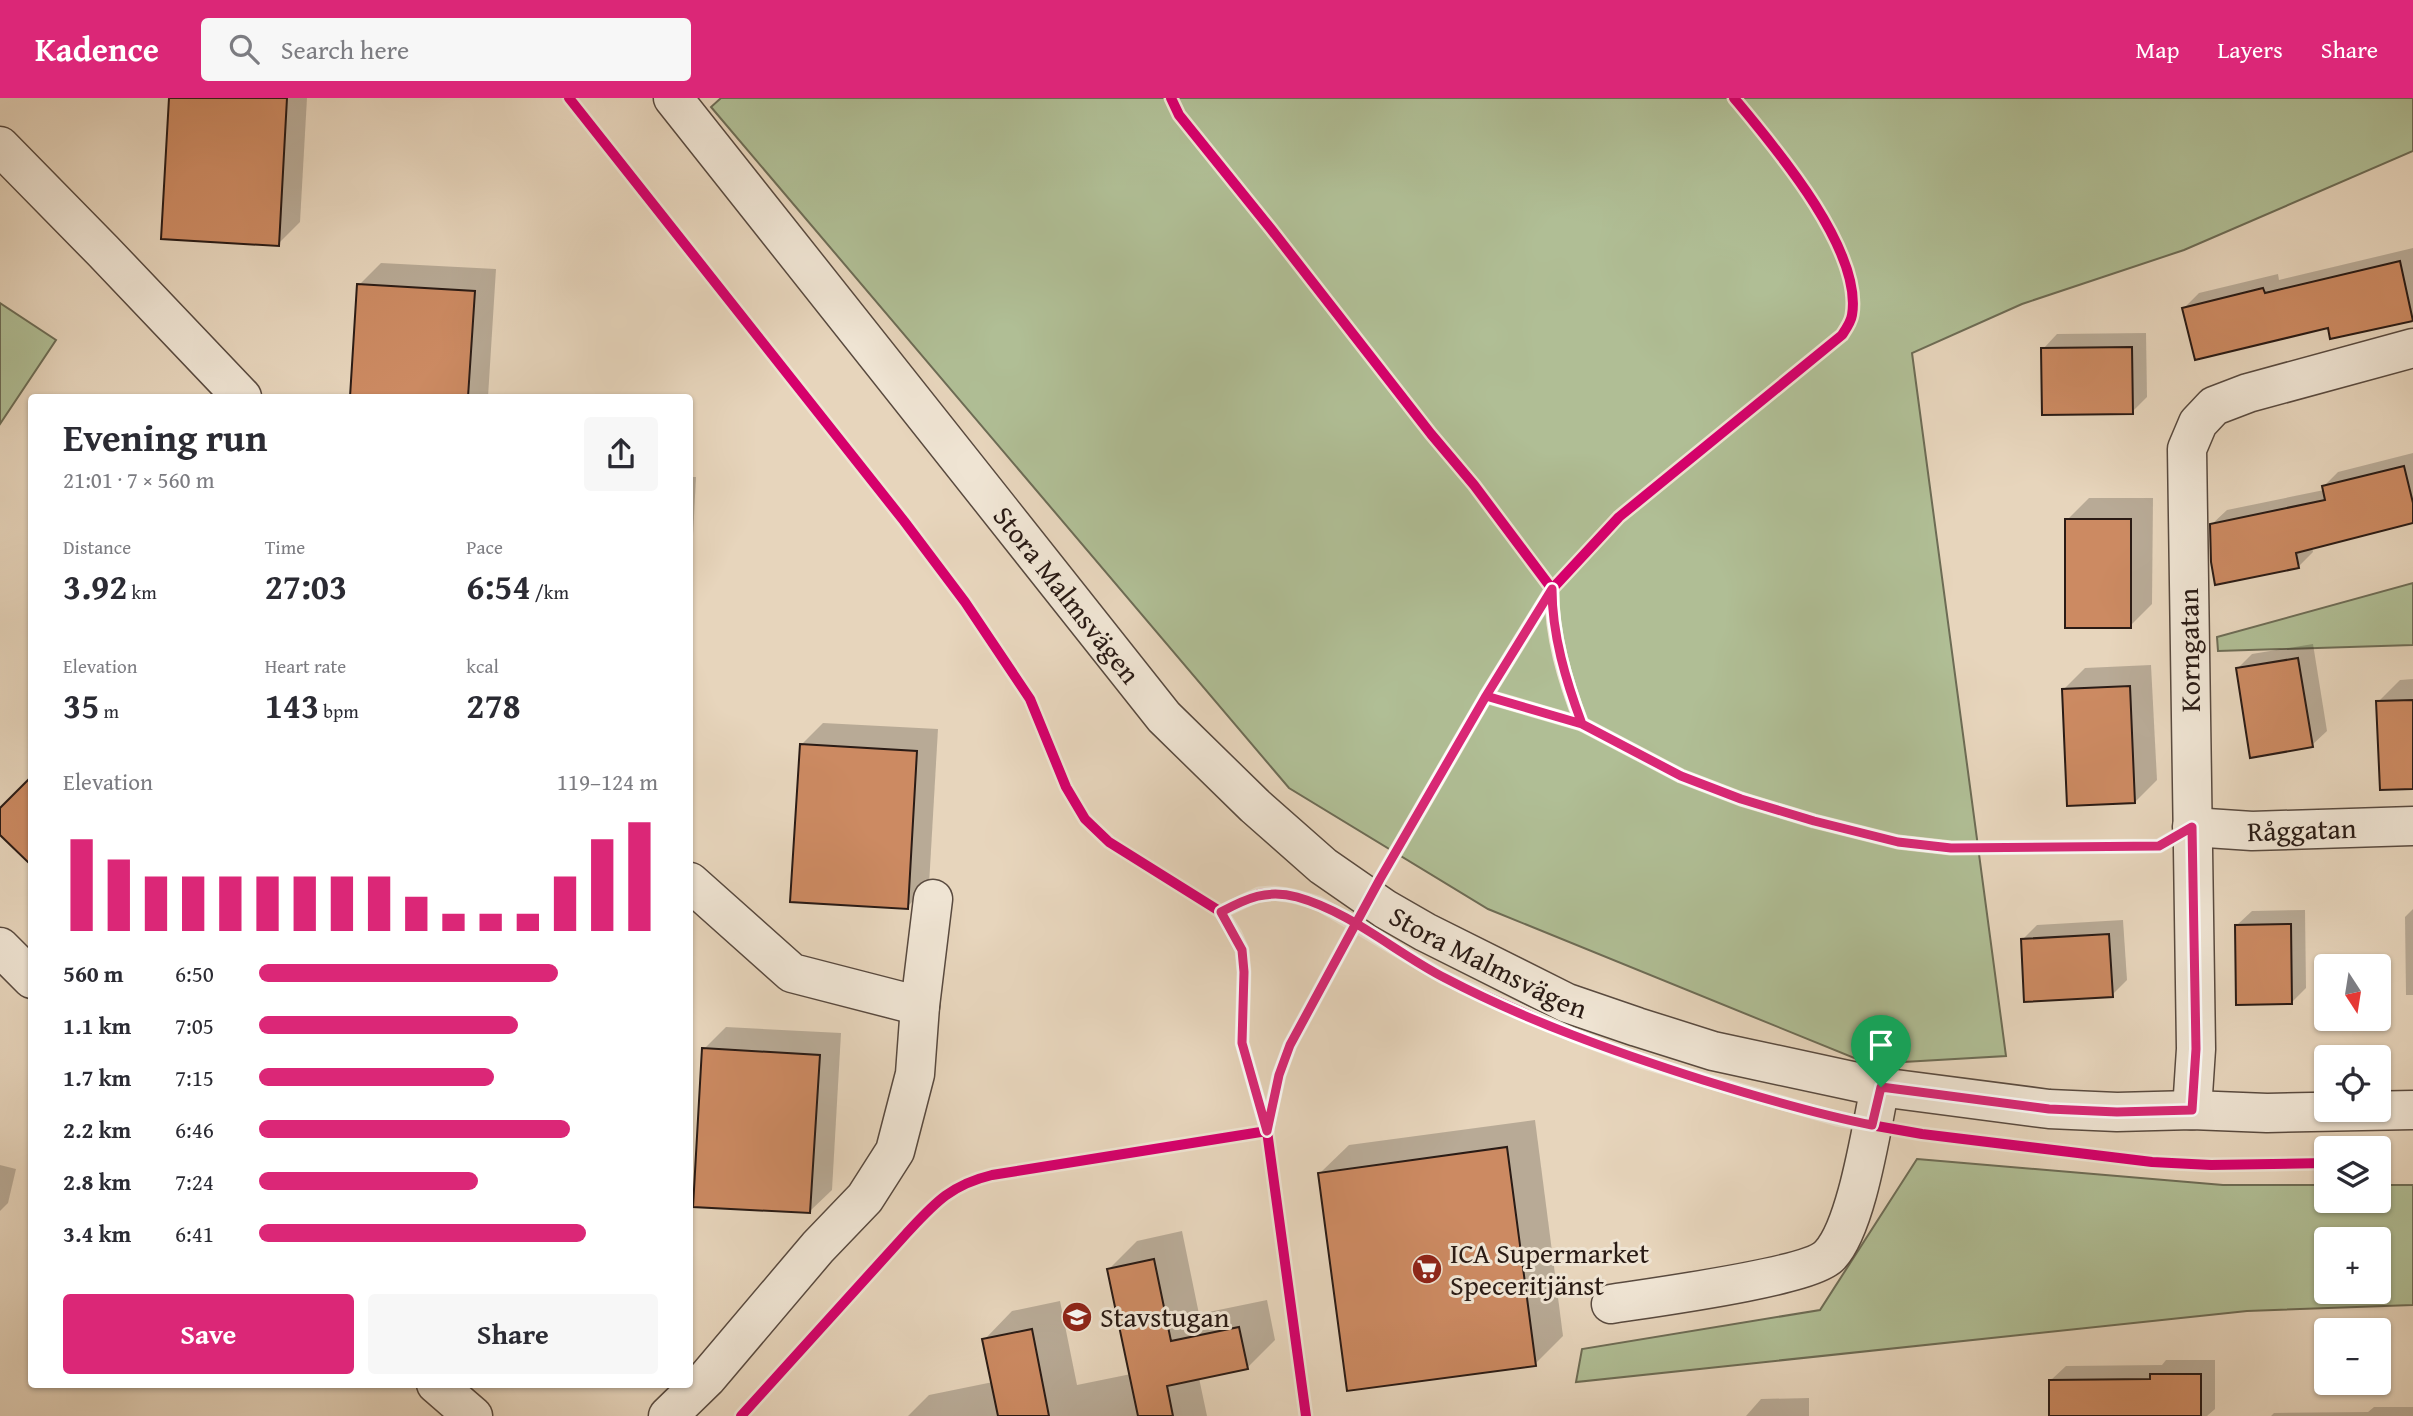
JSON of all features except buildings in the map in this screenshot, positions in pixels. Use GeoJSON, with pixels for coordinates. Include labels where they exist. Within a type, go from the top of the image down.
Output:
{"type":"FeatureCollection","features":[{"type":"Feature","properties":{"kind":"street","name":"Stora Malmsvägen"},"geometry":{"type":"LineString","coordinates":[[673,98],[1164,718],[1255,806],[1323,866],[1385,909],[1567,1003],[1713,1051],[1881,1087],[2049,1109],[2117,1112],[2413,1110]]}},
{"type":"Feature","properties":{"kind":"street"},"geometry":{"type":"LineString","coordinates":[[0,146],[239,394]]}},
{"type":"Feature","properties":{"kind":"street","name":"Korngatan"},"geometry":{"type":"LineString","coordinates":[[2192,1110],[2196,1049],[2187,449],[2198,423],[2214,405],[2248,393],[2413,348]]}},
{"type":"Feature","properties":{"kind":"street","name":"Råggatan"},"geometry":{"type":"LineString","coordinates":[[2192,827],[2252,831],[2413,827]]}},
{"type":"Feature","properties":{"kind":"street"},"geometry":{"type":"LineString","coordinates":[[693,885],[792,973],[920,1006]]}},
{"type":"Feature","properties":{"kind":"street"},"geometry":{"type":"LineString","coordinates":[[668,1416],[707,1378],[818,1247],[865,1198],[895,1151],[915,1074],[933,899]]}},
{"type":"Feature","properties":{"kind":"street"},"geometry":{"type":"LineString","coordinates":[[1612,1304],[1768,1277],[1809,1267],[1828,1258],[1844,1236],[1881,1087]]}},
{"type":"Feature","properties":{"kind":"street"},"geometry":{"type":"LineString","coordinates":[[441,1388],[473,1416]]}},
{"type":"Feature","properties":{"kind":"green space"},"geometry":{"type":"Polygon","coordinates":[[[721,98],[2413,98],[2413,151],[2184,250],[2022,304],[1912,353],[2006,1056],[1869,1064],[1488,909],[1289,788],[711,107],[721,98]]]}},
{"type":"Feature","properties":{"kind":"green space"},"geometry":{"type":"Polygon","coordinates":[[[0,303],[56,340],[0,424],[0,303]]]}},
{"type":"Feature","properties":{"kind":"green space"},"geometry":{"type":"Polygon","coordinates":[[[2413,583],[2413,645],[2218,651],[2217,637],[2413,583]]]}},
{"type":"Feature","properties":{"kind":"green space"},"geometry":{"type":"Polygon","coordinates":[[[1917,1159],[2223,1185],[2314,1185],[2314,1213],[2391,1213],[2391,1185],[2413,1185],[2413,1305],[2247,1311],[1576,1382],[1582,1349],[1820,1310],[1917,1159]]]}},
{"type":"Feature","properties":{"kind":"cycle path"},"geometry":{"type":"LineString","coordinates":[[569,98],[965,602],[1030,699],[1066,787],[1085,819],[1109,842],[1221,912],[1235,934],[1242,950],[1244,972],[1242,1043],[1267,1131],[1306,1416]]}},
{"type":"Feature","properties":{"kind":"cycle path"},"geometry":{"type":"LineString","coordinates":[[1171,98],[1179,115],[1474,485],[1552,589],[1560,658],[1582,724]]}},
{"type":"Feature","properties":{"kind":"cycle path"},"geometry":{"type":"LineString","coordinates":[[1267,1129],[1279,1075],[1290,1045],[1380,879],[1486,696],[1552,589],[1619,517],[1842,335],[1849,323],[1852,315],[1852,289],[1844,260],[1830,230],[1792,171],[1734,98]]}},
{"type":"Feature","properties":{"kind":"cycle path"},"geometry":{"type":"LineString","coordinates":[[1486,696],[1582,724],[1681,776],[1741,799],[1898,842],[1951,848],[2159,846],[2192,827]]}},
{"type":"Feature","properties":{"kind":"cycle path"},"geometry":{"type":"LineString","coordinates":[[1221,912],[1259,894],[1274,893],[1318,903],[1445,978],[1573,1035],[1641,1061],[1837,1119],[1922,1134],[2152,1162],[2211,1165],[2314,1163]]}},
{"type":"Feature","properties":{"kind":"cycle path"},"geometry":{"type":"LineString","coordinates":[[741,1416],[916,1223],[944,1197],[965,1184],[992,1175],[1267,1131]]}},
{"type":"Feature","properties":{"kind":"place","name":"ICA Supermarket Speceritjänst"},"geometry":{"type":"Point","coordinates":[1427,1269]}},
{"type":"Feature","properties":{"kind":"place","name":"Stavstugan"},"geometry":{"type":"Point","coordinates":[1077,1317]}},
{"type":"Feature","properties":{"kind":"route"},"geometry":{"type":"LineString","coordinates":[[1881,1087],[1872,1125],[1837,1119],[1641,1060],[1573,1035],[1445,978],[1357,926],[1318,903],[1274,893],[1259,894],[1221,912],[1242,950],[1242,1043],[1267,1131],[1279,1075],[1290,1045],[1346,943],[1380,879],[1486,696],[1582,724],[1559,652],[1552,589],[1486,696],[1582,724],[1681,776],[1741,799],[1898,842],[1951,848],[2159,846],[2192,827],[2196,1049],[2192,1110],[2117,1112],[2049,1109],[1881,1087]]}}]}
